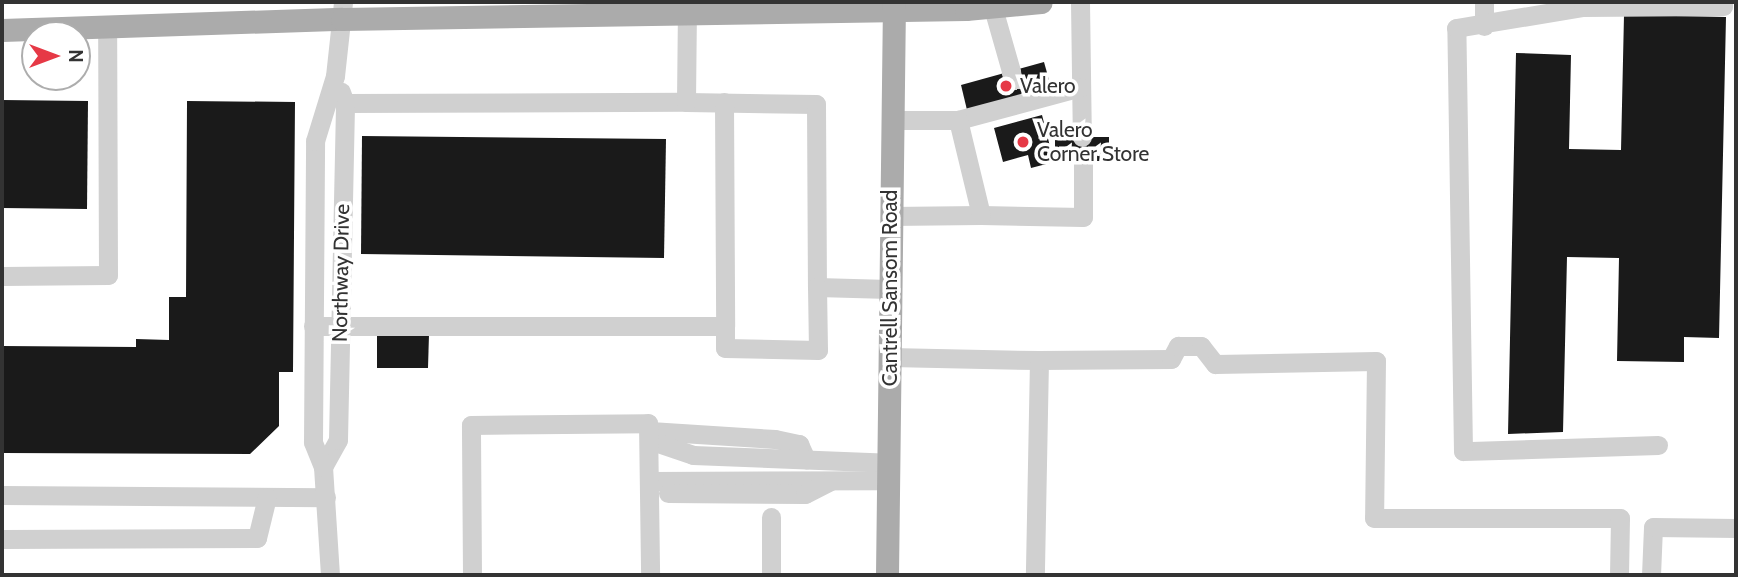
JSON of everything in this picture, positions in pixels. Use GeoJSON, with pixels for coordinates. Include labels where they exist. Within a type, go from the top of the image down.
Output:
{"type":"FeatureCollection","features":[{"type":"Feature","properties":{"kind":"main road"},"geometry":{"type":"LineString","coordinates":[[2,30],[107,30],[342,10],[687,12],[894,6],[993,8],[1041,2]]}},
{"type":"Feature","properties":{"kind":"main road","name":"Cantrell Sansom Road"},"geometry":{"type":"LineString","coordinates":[[887,575],[894,6]]}},
{"type":"Feature","properties":{"kind":"street"},"geometry":{"type":"LineString","coordinates":[[1080,2],[1082,137]]}},
{"type":"Feature","properties":{"kind":"street"},"geometry":{"type":"LineString","coordinates":[[1484,2],[1484,26]]}},
{"type":"Feature","properties":{"kind":"street"},"geometry":{"type":"LineString","coordinates":[[1658,445],[1463,451],[1455,28],[1484,26],[1583,4],[1723,6],[1723,2]]}},
{"type":"Feature","properties":{"kind":"street"},"geometry":{"type":"LineString","coordinates":[[993,8],[1011,71]]}},
{"type":"Feature","properties":{"kind":"street","name":"Northway Drive"},"geometry":{"type":"LineString","coordinates":[[330,575],[323,467],[313,442],[315,141],[335,76],[342,10]]}},
{"type":"Feature","properties":{"kind":"street"},"geometry":{"type":"LineString","coordinates":[[686,102],[687,12]]}},
{"type":"Feature","properties":{"kind":"street"},"geometry":{"type":"LineString","coordinates":[[2,276],[108,275],[107,30]]}},
{"type":"Feature","properties":{"kind":"street","name":"Northway Drive"},"geometry":{"type":"LineString","coordinates":[[323,467],[338,440],[345,103],[335,76]]}},
{"type":"Feature","properties":{"kind":"street"},"geometry":{"type":"LineString","coordinates":[[892,120],[958,120],[1019,100],[1081,87]]}},
{"type":"Feature","properties":{"kind":"street"},"geometry":{"type":"LineString","coordinates":[[345,103],[724,102],[816,104],[818,350],[725,348],[724,102]]}},
{"type":"Feature","properties":{"kind":"street"},"geometry":{"type":"LineString","coordinates":[[958,120],[981,215]]}},
{"type":"Feature","properties":{"kind":"street"},"geometry":{"type":"LineString","coordinates":[[890,216],[1083,217],[1083,161]]}},
{"type":"Feature","properties":{"kind":"street"},"geometry":{"type":"LineString","coordinates":[[817,287],[889,289]]}},
{"type":"Feature","properties":{"kind":"street"},"geometry":{"type":"LineString","coordinates":[[313,326],[724,326]]}},
{"type":"Feature","properties":{"kind":"street"},"geometry":{"type":"LineString","coordinates":[[890,357],[1171,359],[1178,346],[1200,346],[1215,364],[1377,360],[1374,518],[1620,518],[1619,575]]}},
{"type":"Feature","properties":{"kind":"street"},"geometry":{"type":"LineString","coordinates":[[1035,575],[1039,360]]}},
{"type":"Feature","properties":{"kind":"street"},"geometry":{"type":"LineString","coordinates":[[472,575],[471,425],[649,423],[650,575]]}},
{"type":"Feature","properties":{"kind":"street"},"geometry":{"type":"LineString","coordinates":[[649,435],[775,439],[799,444],[806,459],[888,472]]}},
{"type":"Feature","properties":{"kind":"street"},"geometry":{"type":"LineString","coordinates":[[649,486],[834,479],[888,472]]}},
{"type":"Feature","properties":{"kind":"street"},"geometry":{"type":"LineString","coordinates":[[2,495],[326,497]]}},
{"type":"Feature","properties":{"kind":"street"},"geometry":{"type":"LineString","coordinates":[[2,539],[257,538],[267,497]]}},
{"type":"Feature","properties":{"kind":"street"},"geometry":{"type":"LineString","coordinates":[[771,517],[771,575]]}},
{"type":"Feature","properties":{"kind":"street"},"geometry":{"type":"LineString","coordinates":[[1651,575],[1653,527],[1736,528]]}},
{"type":"Feature","properties":{"kind":"building"},"geometry":{"type":"Polygon","coordinates":[[[1624,15],[1726,17],[1719,338],[1684,337],[1684,362],[1617,361],[1619,258],[1567,257],[1563,432],[1508,434],[1516,53],[1571,55],[1569,149],[1621,150],[1624,15]]]}},
{"type":"Feature","properties":{"kind":"building","name":"Valero"},"geometry":{"type":"Polygon","coordinates":[[[1044,62],[1051,87],[967,110],[961,85],[1044,62]]]}},
{"type":"Feature","properties":{"kind":"building"},"geometry":{"type":"Polygon","coordinates":[[[2,100],[88,101],[87,209],[2,208],[2,100]]]}},
{"type":"Feature","properties":{"kind":"building"},"geometry":{"type":"Polygon","coordinates":[[[187,101],[295,102],[293,372],[279,372],[279,426],[250,454],[2,453],[2,346],[136,347],[136,339],[169,340],[169,297],[186,297],[187,101]]]}},
{"type":"Feature","properties":{"kind":"building","name":"Valero Corner Store"},"geometry":{"type":"Polygon","coordinates":[[[1042,115],[1054,162],[1031,168],[1028,155],[1003,162],[994,128],[1042,115]]]}},
{"type":"Feature","properties":{"kind":"building"},"geometry":{"type":"Polygon","coordinates":[[[362,136],[666,139],[664,258],[361,254],[362,136]]]}},
{"type":"Feature","properties":{"kind":"building","name":"Valero"},"geometry":{"type":"Polygon","coordinates":[[[1055,137],[1109,137],[1109,161],[1055,161],[1055,137]]]}},
{"type":"Feature","properties":{"kind":"building"},"geometry":{"type":"Polygon","coordinates":[[[377,333],[429,334],[428,368],[377,368],[377,333]]]}},
{"type":"Feature","properties":{"kind":"tunnel"},"geometry":{"type":"LineString","coordinates":[[1011,71],[1018,96]]}},
{"type":"Feature","properties":{"kind":"place","name":"Valero"},"geometry":{"type":"Point","coordinates":[1006,86]}},
{"type":"Feature","properties":{"kind":"place","name":"Valero Corner Store"},"geometry":{"type":"Point","coordinates":[1023,142]}}]}
